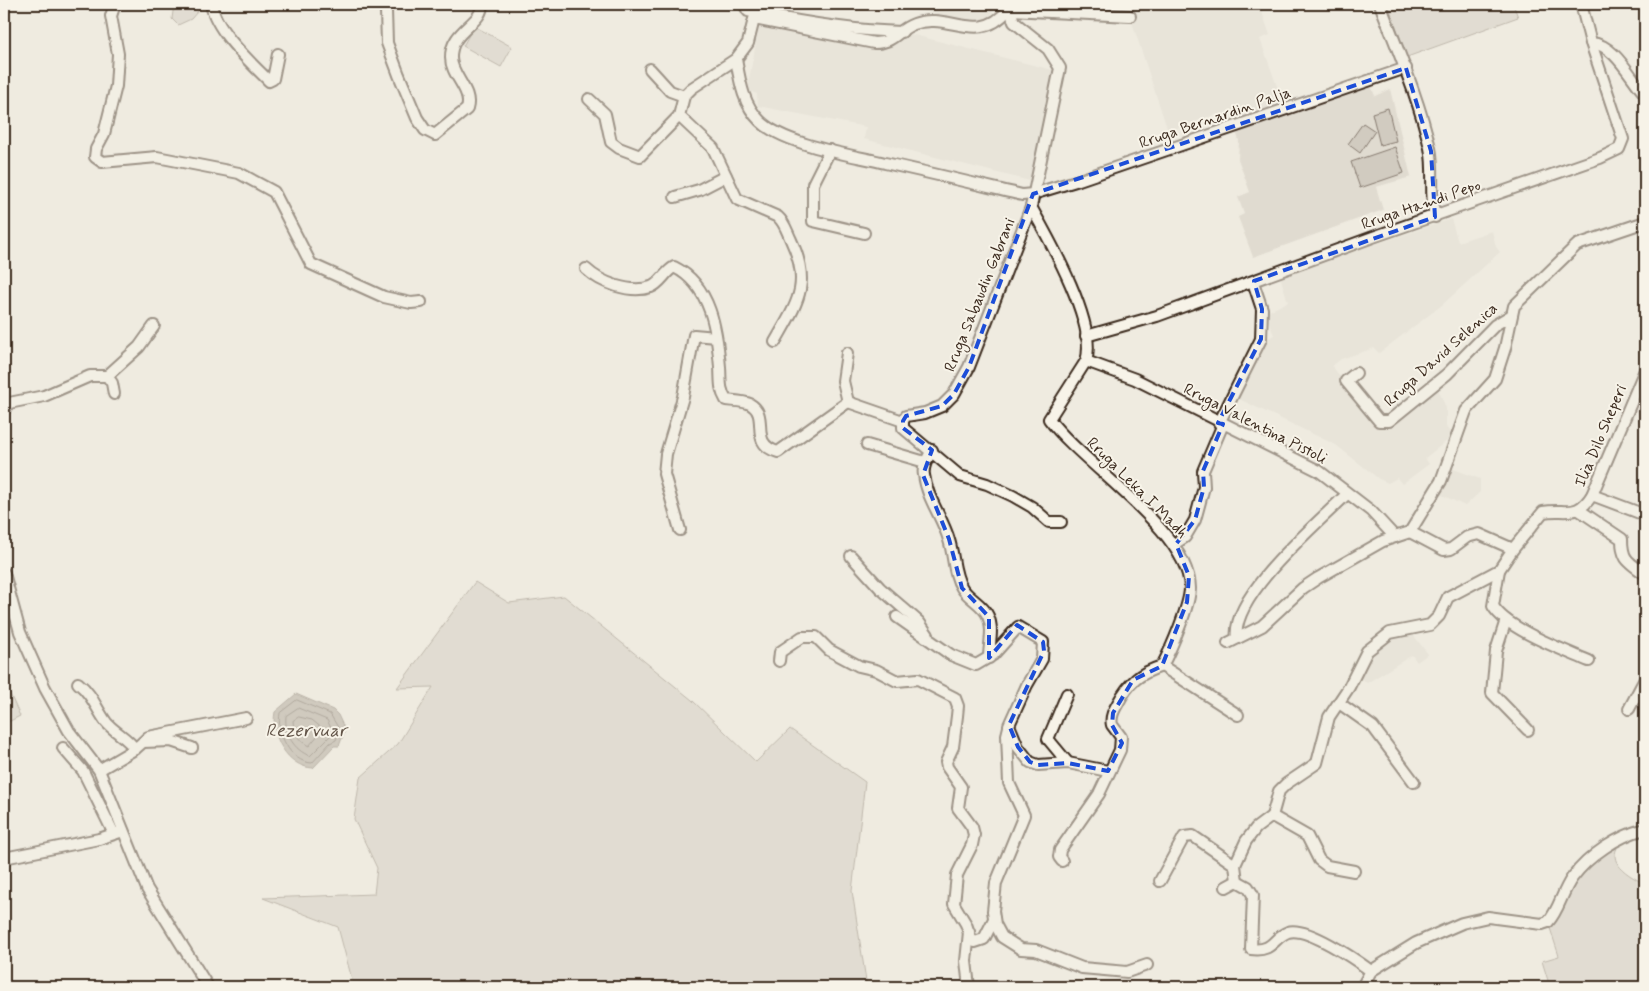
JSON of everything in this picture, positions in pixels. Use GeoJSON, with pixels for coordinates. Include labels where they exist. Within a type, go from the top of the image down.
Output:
{"type":"FeatureCollection","features":[{"type":"Feature","properties":{"kind":"street"},"geometry":{"type":"LineString","coordinates":[[114,4],[111,16],[118,54],[116,86],[104,134],[94,157],[102,162],[157,157],[239,173],[274,192],[311,264],[384,297],[411,303],[421,302]]}},
{"type":"Feature","properties":{"kind":"street"},"geometry":{"type":"LineString","coordinates":[[211,4],[215,19],[243,56],[269,81],[274,79],[278,54]]}},
{"type":"Feature","properties":{"kind":"street"},"geometry":{"type":"LineString","coordinates":[[386,11],[387,43],[399,75],[417,118],[425,130],[435,136],[467,109],[468,97],[451,59],[457,37],[478,17],[482,4]]}},
{"type":"Feature","properties":{"kind":"street"},"geometry":{"type":"LineString","coordinates":[[744,4],[748,10],[796,20],[856,29],[902,32]]}},
{"type":"Feature","properties":{"kind":"street"},"geometry":{"type":"LineString","coordinates":[[1380,4],[1406,68],[1431,151],[1432,199],[1435,216]]}},
{"type":"Feature","properties":{"kind":"street","name":"Rruga Hamdi Pepo"},"geometry":{"type":"LineString","coordinates":[[1086,336],[1157,316],[1619,149],[1623,139],[1591,43],[1581,4]]}},
{"type":"Feature","properties":{"kind":"street"},"geometry":{"type":"LineString","coordinates":[[589,99],[605,114],[611,142],[619,148],[640,156],[679,116],[684,96],[710,74],[736,59],[748,43],[754,19],[874,43],[884,43],[894,39],[914,24],[929,22],[980,27],[992,25],[1008,7],[1130,16]]}},
{"type":"Feature","properties":{"kind":"street","name":"Rruga Sabaudin Gabrani"},"geometry":{"type":"LineString","coordinates":[[903,421],[906,416],[925,413],[942,406],[954,394],[969,367],[1031,207],[1060,68],[1048,50],[1014,22],[1008,7]]}},
{"type":"Feature","properties":{"kind":"street"},"geometry":{"type":"LineString","coordinates":[[1591,43],[1600,44],[1611,52],[1645,94]]}},
{"type":"Feature","properties":{"kind":"street"},"geometry":{"type":"LineString","coordinates":[[736,59],[742,94],[761,122],[794,140],[1022,195],[1033,194]]}},
{"type":"Feature","properties":{"kind":"street","name":"Rruga Bernardin Palja"},"geometry":{"type":"LineString","coordinates":[[1033,194],[1406,68]]}},
{"type":"Feature","properties":{"kind":"street"},"geometry":{"type":"LineString","coordinates":[[650,69],[670,91],[684,96]]}},
{"type":"Feature","properties":{"kind":"street"},"geometry":{"type":"LineString","coordinates":[[679,116],[713,148],[737,199],[783,221],[798,257],[802,282],[797,303],[775,342]]}},
{"type":"Feature","properties":{"kind":"street"},"geometry":{"type":"LineString","coordinates":[[830,150],[813,184],[813,220],[864,233]]}},
{"type":"Feature","properties":{"kind":"street"},"geometry":{"type":"LineString","coordinates":[[675,197],[699,190],[726,176]]}},
{"type":"Feature","properties":{"kind":"street"},"geometry":{"type":"LineString","coordinates":[[1031,207],[1060,260],[1086,336],[1088,349],[1086,361]]}},
{"type":"Feature","properties":{"kind":"street","name":"Rruga David Selenica"},"geometry":{"type":"LineString","coordinates":[[1356,373],[1346,381],[1380,421],[1389,421],[1447,374],[1495,325],[1510,316],[1517,301],[1577,245],[1645,222]]}},
{"type":"Feature","properties":{"kind":"street"},"geometry":{"type":"LineString","coordinates":[[586,269],[597,279],[633,290],[652,287],[670,269],[674,267],[678,270],[709,304],[720,369],[719,388],[726,400],[749,403],[756,408],[759,413],[762,441],[768,449],[778,452],[848,402]]}},
{"type":"Feature","properties":{"kind":"street"},"geometry":{"type":"LineString","coordinates":[[1174,544],[1185,537],[1195,520],[1204,487],[1203,471],[1221,424],[1261,339],[1262,309],[1253,282]]}},
{"type":"Feature","properties":{"kind":"street"},"geometry":{"type":"LineString","coordinates":[[1347,494],[1279,560],[1260,583],[1241,616],[1233,641],[1262,626],[1303,588],[1318,578],[1358,554],[1410,532],[1441,481],[1466,411],[1495,379],[1506,348],[1510,316]]}},
{"type":"Feature","properties":{"kind":"street"},"geometry":{"type":"LineString","coordinates":[[4,410],[10,403],[44,396],[90,376],[108,376],[139,347],[154,326]]}},
{"type":"Feature","properties":{"kind":"street"},"geometry":{"type":"LineString","coordinates":[[680,530],[664,474],[666,454],[683,397],[694,335],[716,337]]}},
{"type":"Feature","properties":{"kind":"street"},"geometry":{"type":"LineString","coordinates":[[847,353],[843,381],[848,402]]}},
{"type":"Feature","properties":{"kind":"street","name":"Rruga Valentina Pistoli"},"geometry":{"type":"LineString","coordinates":[[1086,361],[1136,379],[1221,424],[1319,471],[1371,511],[1395,537]]}},
{"type":"Feature","properties":{"kind":"street","name":"Rruga Leka I Madh"},"geometry":{"type":"LineString","coordinates":[[1086,361],[1049,419],[1174,544],[1189,576],[1190,590],[1162,666]]}},
{"type":"Feature","properties":{"kind":"street","name":"Ilia Dilo Sheperi"},"geometry":{"type":"LineString","coordinates":[[1579,510],[1592,495],[1643,383],[1645,370]]}},
{"type":"Feature","properties":{"kind":"street"},"geometry":{"type":"LineString","coordinates":[[108,376],[112,383],[114,394]]}},
{"type":"Feature","properties":{"kind":"street"},"geometry":{"type":"LineString","coordinates":[[848,402],[903,421],[903,428],[932,450],[960,476],[987,484],[1013,496],[1032,507],[1049,522],[1061,522]]}},
{"type":"Feature","properties":{"kind":"street"},"geometry":{"type":"LineString","coordinates":[[867,445],[925,462]]}},
{"type":"Feature","properties":{"kind":"street"},"geometry":{"type":"LineString","coordinates":[[932,450],[925,462],[923,475],[934,509],[949,539],[956,572],[962,588],[985,610],[989,617],[992,638],[989,658]]}},
{"type":"Feature","properties":{"kind":"street"},"geometry":{"type":"LineString","coordinates":[[1592,495],[1645,514]]}},
{"type":"Feature","properties":{"kind":"street"},"geometry":{"type":"LineString","coordinates":[[1589,661],[1506,620],[1494,606],[1499,570],[1512,549],[1543,512],[1579,510],[1622,539],[1622,554],[1626,560],[1645,574]]}},
{"type":"Feature","properties":{"kind":"street"},"geometry":{"type":"LineString","coordinates":[[1410,532],[1444,550],[1451,549],[1467,537],[1479,534],[1512,549]]}},
{"type":"Feature","properties":{"kind":"street"},"geometry":{"type":"LineString","coordinates":[[852,556],[880,588],[919,622],[931,640]]}},
{"type":"Feature","properties":{"kind":"street"},"geometry":{"type":"LineString","coordinates":[[1236,881],[1235,865],[1246,841],[1256,828],[1272,816],[1279,791],[1317,763],[1329,717],[1350,687],[1367,651],[1390,633],[1430,625],[1439,616],[1448,597],[1499,570]]}},
{"type":"Feature","properties":{"kind":"street"},"geometry":{"type":"LineString","coordinates":[[4,573],[20,632],[45,688],[69,731],[99,770],[118,832]]}},
{"type":"Feature","properties":{"kind":"street"},"geometry":{"type":"LineString","coordinates":[[779,661],[780,652],[802,637],[816,637],[829,650],[850,662],[876,670],[897,681],[918,679],[955,698],[958,706],[953,747],[946,762],[947,768],[961,787],[958,808],[972,827],[974,835],[972,845],[957,875],[954,904],[975,942],[984,939],[994,919],[996,883],[1024,815],[1009,783],[1007,735],[1027,685],[1042,660],[1042,642],[1018,627],[989,658],[976,665],[966,663],[897,617]]}},
{"type":"Feature","properties":{"kind":"street"},"geometry":{"type":"LineString","coordinates":[[1506,620],[1496,651],[1492,693],[1528,730]]}},
{"type":"Feature","properties":{"kind":"street"},"geometry":{"type":"LineString","coordinates":[[1062,861],[1059,857],[1060,850],[1099,794],[1122,743],[1111,720],[1122,696],[1133,680],[1162,666],[1238,715]]}},
{"type":"Feature","properties":{"kind":"street"},"geometry":{"type":"LineString","coordinates":[[1629,709],[1645,679]]}},
{"type":"Feature","properties":{"kind":"street"},"geometry":{"type":"LineString","coordinates":[[78,684],[88,691],[107,723],[132,743],[135,749]]}},
{"type":"Feature","properties":{"kind":"street"},"geometry":{"type":"LineString","coordinates":[[1067,694],[1048,739],[1068,763]]}},
{"type":"Feature","properties":{"kind":"street"},"geometry":{"type":"LineString","coordinates":[[1338,703],[1373,727],[1414,782]]}},
{"type":"Feature","properties":{"kind":"street"},"geometry":{"type":"LineString","coordinates":[[99,770],[135,749],[148,737],[246,718]]}},
{"type":"Feature","properties":{"kind":"street"},"geometry":{"type":"LineString","coordinates":[[1009,726],[1018,747],[1030,762],[1038,765],[1068,763],[1108,771]]}},
{"type":"Feature","properties":{"kind":"street"},"geometry":{"type":"LineString","coordinates":[[143,742],[171,742],[192,748]]}},
{"type":"Feature","properties":{"kind":"street"},"geometry":{"type":"LineString","coordinates":[[63,748],[83,771],[118,832],[147,889],[208,987]]}},
{"type":"Feature","properties":{"kind":"street"},"geometry":{"type":"LineString","coordinates":[[1272,816],[1307,836],[1319,860],[1327,866],[1354,871]]}},
{"type":"Feature","properties":{"kind":"street"},"geometry":{"type":"LineString","coordinates":[[1362,987],[1371,971],[1416,943],[1462,923],[1488,917],[1542,924],[1548,922],[1572,878],[1596,854],[1632,832],[1645,829]]}},
{"type":"Feature","properties":{"kind":"street"},"geometry":{"type":"LineString","coordinates":[[4,858],[118,832]]}},
{"type":"Feature","properties":{"kind":"street"},"geometry":{"type":"LineString","coordinates":[[1160,881],[1184,837],[1188,836],[1193,836],[1235,865]]}},
{"type":"Feature","properties":{"kind":"street"},"geometry":{"type":"LineString","coordinates":[[1236,881],[1248,887],[1253,895],[1251,949],[1260,950],[1269,947],[1289,932],[1299,932],[1346,953],[1371,971]]}},
{"type":"Feature","properties":{"kind":"street"},"geometry":{"type":"LineString","coordinates":[[1226,887],[1236,881]]}},
{"type":"Feature","properties":{"kind":"street"},"geometry":{"type":"LineString","coordinates":[[994,919],[1002,937],[1017,948],[1036,950],[1073,966],[1109,972],[1127,972],[1147,965]]}},
{"type":"Feature","properties":{"kind":"street"},"geometry":{"type":"LineString","coordinates":[[969,932],[966,961],[969,987]]}},
{"type":"Feature","properties":{"kind":"highlighted area"},"geometry":{"type":"Polygon","coordinates":[[[1406,68],[1431,151],[1435,217],[1254,281],[1262,309],[1261,339],[1218,423],[1223,424],[1203,471],[1204,487],[1195,520],[1176,544],[1189,576],[1187,602],[1162,666],[1133,680],[1113,713],[1112,725],[1122,743],[1108,771],[1068,763],[1038,765],[1030,762],[1018,747],[1009,725],[1044,651],[1043,642],[1017,625],[989,658],[989,617],[962,588],[949,539],[923,475],[932,450],[903,428],[903,421],[906,416],[942,406],[954,394],[969,367],[1033,194],[1406,68]]]}},
{"type":"Feature","properties":{"kind":"shaded area"},"geometry":{"type":"Polygon","coordinates":[[[174,4],[204,4],[191,19],[178,25],[172,19],[174,4]]]}},
{"type":"Feature","properties":{"kind":"shaded area"},"geometry":{"type":"Polygon","coordinates":[[[887,4],[997,4],[986,24],[887,4]]]}},
{"type":"Feature","properties":{"kind":"shaded area"},"geometry":{"type":"Polygon","coordinates":[[[1151,4],[1259,4],[1270,35],[1260,39],[1283,103],[1221,124],[1217,114],[1168,131],[1129,13],[1151,4]]]}},
{"type":"Feature","properties":{"kind":"shaded area"},"geometry":{"type":"Polygon","coordinates":[[[1388,4],[1513,4],[1518,17],[1407,57],[1388,4]]]}},
{"type":"Feature","properties":{"kind":"shaded area"},"geometry":{"type":"Polygon","coordinates":[[[760,22],[888,49],[894,39],[902,32],[1057,71],[1030,181],[864,139],[866,127],[758,106],[757,94],[747,90],[760,22]]]}},
{"type":"Feature","properties":{"kind":"shaded area"},"geometry":{"type":"Polygon","coordinates":[[[474,26],[512,47],[501,67],[463,46],[474,26]]]}},
{"type":"Feature","properties":{"kind":"shaded area"},"geometry":{"type":"Polygon","coordinates":[[[1370,83],[1375,96],[1390,89],[1411,177],[1376,187],[1383,210],[1253,257],[1238,217],[1244,214],[1238,197],[1250,192],[1238,159],[1239,141],[1236,131],[1370,83]]]}},
{"type":"Feature","properties":{"kind":"shaded area"},"geometry":{"type":"Polygon","coordinates":[[[1388,108],[1396,141],[1380,145],[1372,113],[1388,108]]]}},
{"type":"Feature","properties":{"kind":"shaded area"},"geometry":{"type":"Polygon","coordinates":[[[1363,123],[1375,131],[1360,153],[1348,144],[1363,123]]]}},
{"type":"Feature","properties":{"kind":"shaded area"},"geometry":{"type":"Polygon","coordinates":[[[1395,147],[1404,173],[1360,188],[1351,162],[1395,147]]]}},
{"type":"Feature","properties":{"kind":"shaded area"},"geometry":{"type":"Polygon","coordinates":[[[1451,219],[1458,242],[1492,231],[1496,247],[1500,252],[1442,305],[1379,353],[1374,348],[1341,359],[1332,366],[1379,426],[1383,427],[1436,384],[1446,408],[1446,427],[1453,436],[1425,458],[1429,464],[1402,484],[1397,478],[1388,483],[1379,479],[1336,445],[1237,398],[1265,340],[1274,335],[1265,313],[1288,302],[1280,276],[1451,219]]]}},
{"type":"Feature","properties":{"kind":"shaded area"},"geometry":{"type":"Polygon","coordinates":[[[1451,468],[1480,479],[1480,492],[1465,506],[1438,493],[1451,468]]]}},
{"type":"Feature","properties":{"kind":"shaded area"},"geometry":{"type":"Polygon","coordinates":[[[475,582],[509,603],[564,596],[692,700],[756,762],[790,729],[865,782],[852,891],[867,987],[354,987],[338,927],[263,898],[374,894],[377,868],[354,819],[360,778],[398,744],[433,687],[397,688],[475,582]]]}},
{"type":"Feature","properties":{"kind":"shaded area"},"geometry":{"type":"Polygon","coordinates":[[[1411,632],[1428,654],[1417,662],[1412,655],[1367,683],[1358,675],[1368,652],[1387,637],[1411,632]]]}},
{"type":"Feature","properties":{"kind":"shaded area"},"geometry":{"type":"Polygon","coordinates":[[[4,681],[20,716],[4,724],[4,681]]]}},
{"type":"Feature","properties":{"kind":"shaded area"},"geometry":{"type":"Polygon","coordinates":[[[1617,848],[1615,854],[1618,865],[1628,874],[1645,884],[1645,987],[1550,987],[1542,961],[1559,956],[1550,928],[1557,920],[1569,895],[1585,870],[1599,857],[1617,848]]]}},
{"type":"Feature","properties":{"kind":"water","name":"Rezervuar"},"geometry":{"type":"Polygon","coordinates":[[[296,694],[333,710],[338,715],[345,730],[339,746],[334,746],[313,768],[295,762],[288,756],[278,740],[275,730],[275,712],[296,694]]]}}]}
